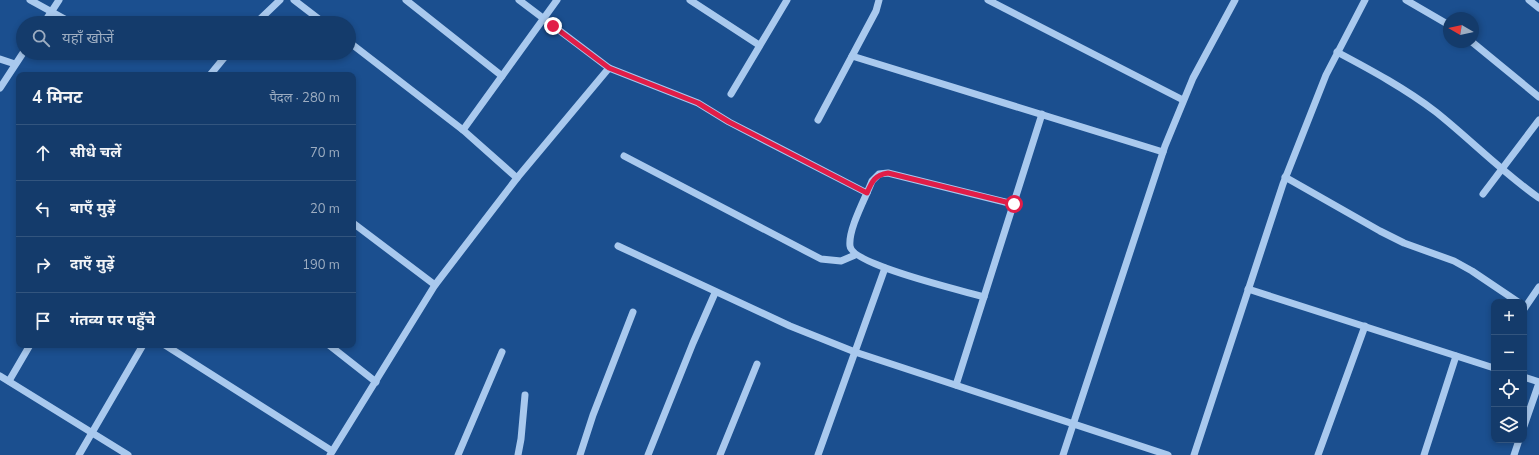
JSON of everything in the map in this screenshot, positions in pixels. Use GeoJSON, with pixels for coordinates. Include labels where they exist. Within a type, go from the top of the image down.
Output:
{"type":"FeatureCollection","features":[{"type":"Feature","properties":{"kind":"street"},"geometry":{"type":"LineString","coordinates":[[30,0],[60,16]]}},
{"type":"Feature","properties":{"kind":"street"},"geometry":{"type":"LineString","coordinates":[[49,16],[59,0]]}},
{"type":"Feature","properties":{"kind":"street"},"geometry":{"type":"LineString","coordinates":[[263,16],[280,0]]}},
{"type":"Feature","properties":{"kind":"street"},"geometry":{"type":"LineString","coordinates":[[294,0],[315,16]]}},
{"type":"Feature","properties":{"kind":"street"},"geometry":{"type":"LineString","coordinates":[[406,0],[502,76]]}},
{"type":"Feature","properties":{"kind":"street"},"geometry":{"type":"LineString","coordinates":[[519,0],[609,68],[698,103],[729,122],[867,193]]}},
{"type":"Feature","properties":{"kind":"street"},"geometry":{"type":"LineString","coordinates":[[463,130],[557,0]]}},
{"type":"Feature","properties":{"kind":"street"},"geometry":{"type":"LineString","coordinates":[[690,0],[759,45]]}},
{"type":"Feature","properties":{"kind":"street"},"geometry":{"type":"LineString","coordinates":[[731,94],[787,0]]}},
{"type":"Feature","properties":{"kind":"street"},"geometry":{"type":"LineString","coordinates":[[818,120],[876,11],[879,0]]}},
{"type":"Feature","properties":{"kind":"street"},"geometry":{"type":"LineString","coordinates":[[988,0],[1182,100]]}},
{"type":"Feature","properties":{"kind":"street"},"geometry":{"type":"LineString","coordinates":[[1063,455],[1163,152],[1182,100],[1235,0]]}},
{"type":"Feature","properties":{"kind":"street"},"geometry":{"type":"LineString","coordinates":[[1194,455],[1285,177],[1326,75],[1365,0]]}},
{"type":"Feature","properties":{"kind":"street"},"geometry":{"type":"LineString","coordinates":[[1406,0],[1443,22]]}},
{"type":"Feature","properties":{"kind":"street"},"geometry":{"type":"LineString","coordinates":[[1529,0],[1539,8]]}},
{"type":"Feature","properties":{"kind":"street"},"geometry":{"type":"LineString","coordinates":[[356,47],[463,130],[517,178]]}},
{"type":"Feature","properties":{"kind":"street"},"geometry":{"type":"LineString","coordinates":[[1479,48],[1539,97]]}},
{"type":"Feature","properties":{"kind":"street"},"geometry":{"type":"LineString","coordinates":[[1337,52],[1376,72],[1435,112],[1502,169],[1539,198]]}},
{"type":"Feature","properties":{"kind":"street"},"geometry":{"type":"LineString","coordinates":[[852,56],[1163,152]]}},
{"type":"Feature","properties":{"kind":"street"},"geometry":{"type":"LineString","coordinates":[[0,59],[15,64]]}},
{"type":"Feature","properties":{"kind":"street"},"geometry":{"type":"LineString","coordinates":[[0,88],[18,60]]}},
{"type":"Feature","properties":{"kind":"street"},"geometry":{"type":"LineString","coordinates":[[212,72],[222,60]]}},
{"type":"Feature","properties":{"kind":"street"},"geometry":{"type":"LineString","coordinates":[[170,348],[331,453],[435,285],[517,178],[609,68]]}},
{"type":"Feature","properties":{"kind":"street"},"geometry":{"type":"LineString","coordinates":[[956,385],[1042,114]]}},
{"type":"Feature","properties":{"kind":"street"},"geometry":{"type":"LineString","coordinates":[[1483,194],[1539,120]]}},
{"type":"Feature","properties":{"kind":"street"},"geometry":{"type":"LineString","coordinates":[[624,156],[821,259],[841,261],[855,255]]}},
{"type":"Feature","properties":{"kind":"street"},"geometry":{"type":"LineString","coordinates":[[984,297],[885,268],[855,255],[850,248],[850,237],[872,181],[879,174],[888,173],[1014,204]]}},
{"type":"Feature","properties":{"kind":"street"},"geometry":{"type":"LineString","coordinates":[[1285,177],[1380,231],[1454,261],[1472,271],[1514,299]]}},
{"type":"Feature","properties":{"kind":"street"},"geometry":{"type":"LineString","coordinates":[[356,225],[435,285]]}},
{"type":"Feature","properties":{"kind":"street"},"geometry":{"type":"LineString","coordinates":[[618,246],[715,292],[855,352],[1168,455]]}},
{"type":"Feature","properties":{"kind":"street"},"geometry":{"type":"LineString","coordinates":[[818,455],[885,268]]}},
{"type":"Feature","properties":{"kind":"street"},"geometry":{"type":"LineString","coordinates":[[1527,303],[1539,287]]}},
{"type":"Feature","properties":{"kind":"street"},"geometry":{"type":"LineString","coordinates":[[1248,289],[1491,367]]}},
{"type":"Feature","properties":{"kind":"street"},"geometry":{"type":"LineString","coordinates":[[648,455],[692,343],[715,292]]}},
{"type":"Feature","properties":{"kind":"street"},"geometry":{"type":"LineString","coordinates":[[580,455],[593,415],[633,312]]}},
{"type":"Feature","properties":{"kind":"street"},"geometry":{"type":"LineString","coordinates":[[1318,455],[1365,326]]}},
{"type":"Feature","properties":{"kind":"street"},"geometry":{"type":"LineString","coordinates":[[9,381],[28,348]]}},
{"type":"Feature","properties":{"kind":"street"},"geometry":{"type":"LineString","coordinates":[[79,455],[141,348]]}},
{"type":"Feature","properties":{"kind":"street"},"geometry":{"type":"LineString","coordinates":[[333,348],[376,382]]}},
{"type":"Feature","properties":{"kind":"street"},"geometry":{"type":"LineString","coordinates":[[458,455],[502,352]]}},
{"type":"Feature","properties":{"kind":"street"},"geometry":{"type":"LineString","coordinates":[[1424,455],[1456,356]]}},
{"type":"Feature","properties":{"kind":"street"},"geometry":{"type":"LineString","coordinates":[[720,455],[757,364]]}},
{"type":"Feature","properties":{"kind":"street"},"geometry":{"type":"LineString","coordinates":[[0,376],[128,455]]}},
{"type":"Feature","properties":{"kind":"street"},"geometry":{"type":"LineString","coordinates":[[1527,379],[1539,382],[1527,417]]}},
{"type":"Feature","properties":{"kind":"street"},"geometry":{"type":"LineString","coordinates":[[518,455],[525,395]]}},
{"type":"Feature","properties":{"kind":"street"},"geometry":{"type":"LineString","coordinates":[[1514,455],[1518,443]]}},
{"type":"Feature","properties":{"kind":"route"},"geometry":{"type":"LineString","coordinates":[[553,26],[609,68],[698,103],[729,122],[867,193],[872,181],[879,174],[888,173],[1014,204]]}}]}
